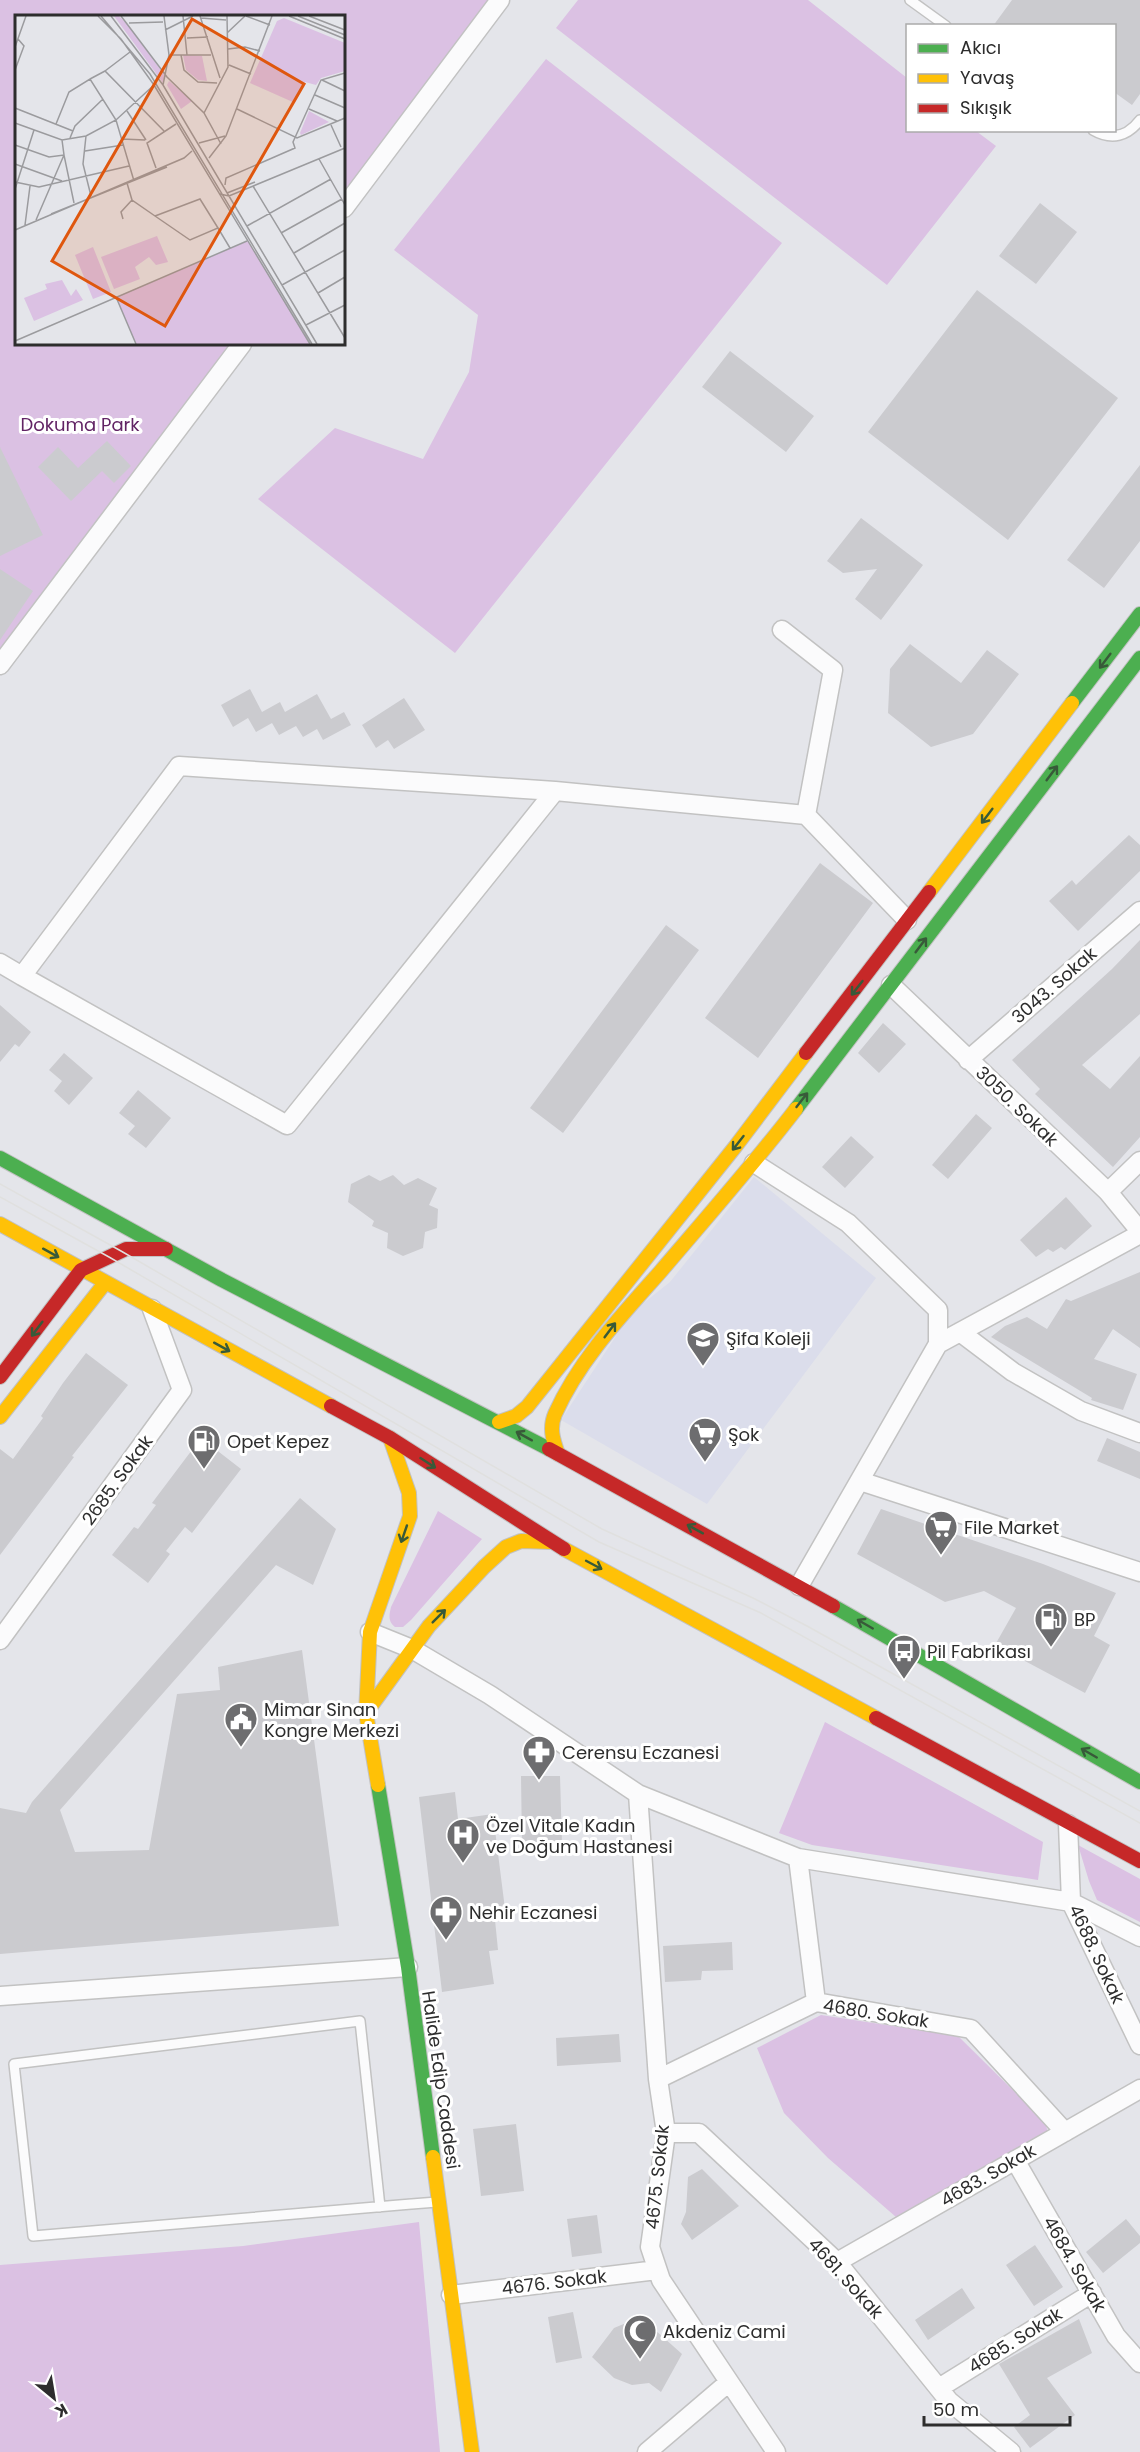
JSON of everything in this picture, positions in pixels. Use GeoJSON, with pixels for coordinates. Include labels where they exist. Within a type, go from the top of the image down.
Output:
{"type":"FeatureCollection","features":[{"type":"Feature","properties":{"kind":"main road"},"geometry":{"type":"LineString","coordinates":[[499,1422],[516,1416],[527,1407],[570,1355],[601,1313],[735,1147],[1140,614]]}},
{"type":"Feature","properties":{"kind":"main road"},"geometry":{"type":"LineString","coordinates":[[558,1454],[551,1434],[554,1416],[585,1363],[615,1323],[754,1163],[1138,666]]}},
{"type":"Feature","properties":{"kind":"main road"},"geometry":{"type":"LineString","coordinates":[[871,969],[891,985]]}},
{"type":"Feature","properties":{"kind":"main road"},"geometry":{"type":"LineString","coordinates":[[0,1158],[166,1249],[558,1454],[799,1586],[1140,1782]]}},
{"type":"Feature","properties":{"kind":"main road"},"geometry":{"type":"LineString","coordinates":[[0,1224],[390,1438],[550,1542],[1140,1861]]}},
{"type":"Feature","properties":{"kind":"main road"},"geometry":{"type":"LineString","coordinates":[[0,1377],[81,1270],[126,1249],[166,1249]]}},
{"type":"Feature","properties":{"kind":"main road"},"geometry":{"type":"LineString","coordinates":[[0,1418],[105,1283]]}},
{"type":"Feature","properties":{"kind":"main road"},"geometry":{"type":"LineString","coordinates":[[570,1355],[585,1363]]}},
{"type":"Feature","properties":{"kind":"main road","name":"Halide Edip Caddesi"},"geometry":{"type":"LineString","coordinates":[[390,1438],[410,1493],[410,1516],[370,1632],[366,1713],[408,1967],[472,2452]]}},
{"type":"Feature","properties":{"kind":"main road"},"geometry":{"type":"LineString","coordinates":[[366,1713],[429,1626],[484,1567],[506,1547],[521,1541],[550,1542]]}},
{"type":"Feature","properties":{"kind":"street"},"geometry":{"type":"LineString","coordinates":[[345,207],[494,2]]}},
{"type":"Feature","properties":{"kind":"street"},"geometry":{"type":"LineString","coordinates":[[0,665],[241,345]]}},
{"type":"Feature","properties":{"kind":"street"},"geometry":{"type":"LineString","coordinates":[[782,630],[832,670],[806,815]]}},
{"type":"Feature","properties":{"kind":"street"},"geometry":{"type":"LineString","coordinates":[[22,976],[179,766],[555,791],[806,815],[908,920]]}},
{"type":"Feature","properties":{"kind":"street"},"geometry":{"type":"LineString","coordinates":[[0,963],[287,1125],[555,791]]}},
{"type":"Feature","properties":{"kind":"street","name":"3043. Sokak"},"geometry":{"type":"LineString","coordinates":[[968,1060],[1140,911]]}},
{"type":"Feature","properties":{"kind":"street","name":"3050. Sokak"},"geometry":{"type":"LineString","coordinates":[[891,985],[1108,1192],[1140,1232]]}},
{"type":"Feature","properties":{"kind":"street"},"geometry":{"type":"LineString","coordinates":[[1108,1192],[1140,1161]]}},
{"type":"Feature","properties":{"kind":"street"},"geometry":{"type":"LineString","coordinates":[[754,1163],[848,1223],[938,1310],[938,1344],[799,1586]]}},
{"type":"Feature","properties":{"kind":"street"},"geometry":{"type":"LineString","coordinates":[[938,1344],[1140,1232]]}},
{"type":"Feature","properties":{"kind":"street","name":"2685. Sokak"},"geometry":{"type":"LineString","coordinates":[[0,1640],[182,1390],[152,1309]]}},
{"type":"Feature","properties":{"kind":"street"},"geometry":{"type":"LineString","coordinates":[[960,1332],[1013,1372],[1081,1411],[1140,1433]]}},
{"type":"Feature","properties":{"kind":"street"},"geometry":{"type":"LineString","coordinates":[[860,1481],[1140,1572]]}},
{"type":"Feature","properties":{"kind":"street"},"geometry":{"type":"LineString","coordinates":[[370,1632],[412,1649],[490,1695],[638,1794],[798,1858],[1071,1902],[1140,1936]]}},
{"type":"Feature","properties":{"kind":"street","name":"4675. Sokak"},"geometry":{"type":"LineString","coordinates":[[638,1794],[658,2079],[666,2133],[650,2247],[661,2280],[776,2452]]}},
{"type":"Feature","properties":{"kind":"street","name":"4688. Sokak"},"geometry":{"type":"LineString","coordinates":[[1068,1824],[1071,1902],[1140,2045]]}},
{"type":"Feature","properties":{"kind":"street"},"geometry":{"type":"LineString","coordinates":[[798,1858],[816,2002]]}},
{"type":"Feature","properties":{"kind":"street"},"geometry":{"type":"LineString","coordinates":[[0,1996],[408,1967]]}},
{"type":"Feature","properties":{"kind":"street","name":"4680. Sokak"},"geometry":{"type":"LineString","coordinates":[[658,2079],[816,2002],[971,2029],[1065,2132]]}},
{"type":"Feature","properties":{"kind":"street","name":"4683. Sokak"},"geometry":{"type":"LineString","coordinates":[[837,2262],[1140,2089]]}},
{"type":"Feature","properties":{"kind":"street","name":"4681. Sokak"},"geometry":{"type":"LineString","coordinates":[[666,2133],[699,2133],[837,2262],[949,2401],[1011,2452]]}},
{"type":"Feature","properties":{"kind":"street","name":"4684. Sokak"},"geometry":{"type":"LineString","coordinates":[[1015,2160],[1116,2336],[1140,2363]]}},
{"type":"Feature","properties":{"kind":"street","name":"4676. Sokak"},"geometry":{"type":"LineString","coordinates":[[451,2295],[657,2270]]}},
{"type":"Feature","properties":{"kind":"street","name":"4685. Sokak"},"geometry":{"type":"LineString","coordinates":[[939,2388],[1092,2293]]}},
{"type":"Feature","properties":{"kind":"street"},"geometry":{"type":"LineString","coordinates":[[646,2452],[729,2382]]}},
{"type":"Feature","properties":{"kind":"lane"},"geometry":{"type":"LineString","coordinates":[[910,0],[942,24]]}},
{"type":"Feature","properties":{"kind":"lane"},"geometry":{"type":"LineString","coordinates":[[1098,132],[1112,137],[1131,131],[1140,120]]}},
{"type":"Feature","properties":{"kind":"lane"},"geometry":{"type":"LineString","coordinates":[[380,2207],[360,2022],[14,2064],[33,2236],[380,2207],[439,2202]]}},
{"type":"Feature","properties":{"kind":"shaded area","name":"Şifa Koleji"},"geometry":{"type":"Polygon","coordinates":[[[754,1177],[876,1278],[707,1504],[561,1420],[631,1313],[670,1282],[754,1177]]]}},
{"type":"Feature","properties":{"kind":"green space","name":"Dokuma Park"},"geometry":{"type":"Polygon","coordinates":[[[0,0],[488,0],[495,6],[345,207],[345,15],[15,15],[15,345],[240,345],[0,664],[0,0]]]}},
{"type":"Feature","properties":{"kind":"green space"},"geometry":{"type":"Polygon","coordinates":[[[578,0],[808,0],[906,77],[906,132],[977,132],[996,146],[887,285],[556,28],[578,0]]]}},
{"type":"Feature","properties":{"kind":"green space"},"geometry":{"type":"Polygon","coordinates":[[[546,59],[782,243],[455,653],[258,499],[335,428],[423,459],[469,372],[478,315],[394,250],[546,59]]]}},
{"type":"Feature","properties":{"kind":"green space"},"geometry":{"type":"Polygon","coordinates":[[[438,1511],[482,1539],[411,1620],[403,1627],[395,1627],[390,1618],[391,1607],[438,1511]]]}},
{"type":"Feature","properties":{"kind":"green space"},"geometry":{"type":"Polygon","coordinates":[[[825,1722],[1043,1842],[1038,1880],[812,1845],[779,1833],[825,1722]]]}},
{"type":"Feature","properties":{"kind":"green space"},"geometry":{"type":"Polygon","coordinates":[[[1078,1845],[1140,1879],[1140,1922],[1097,1900],[1078,1845]]]}},
{"type":"Feature","properties":{"kind":"green space"},"geometry":{"type":"Polygon","coordinates":[[[821,2015],[958,2036],[1045,2122],[1049,2136],[896,2217],[828,2158],[784,2113],[757,2048],[821,2015]]]}},
{"type":"Feature","properties":{"kind":"green space"},"geometry":{"type":"Polygon","coordinates":[[[419,2222],[440,2452],[0,2452],[0,2265],[243,2246],[419,2222]]]}},
{"type":"Feature","properties":{"kind":"building"},"geometry":{"type":"Polygon","coordinates":[[[1012,0],[1140,0],[1140,94],[1132,105],[1116,93],[1116,24],[994,24],[1012,0]]]}},
{"type":"Feature","properties":{"kind":"building"},"geometry":{"type":"Polygon","coordinates":[[[1040,203],[1077,232],[1036,284],[999,256],[1040,203]]]}},
{"type":"Feature","properties":{"kind":"building"},"geometry":{"type":"Polygon","coordinates":[[[977,290],[1118,398],[1008,540],[868,432],[977,290]]]}},
{"type":"Feature","properties":{"kind":"building"},"geometry":{"type":"Polygon","coordinates":[[[730,351],[814,416],[786,452],[702,387],[730,351]]]}},
{"type":"Feature","properties":{"kind":"building"},"geometry":{"type":"Polygon","coordinates":[[[107,441],[131,466],[114,483],[102,471],[71,501],[38,467],[58,447],[78,468],[107,441]]]}},
{"type":"Feature","properties":{"kind":"building"},"geometry":{"type":"Polygon","coordinates":[[[0,447],[43,535],[0,556],[0,447]]]}},
{"type":"Feature","properties":{"kind":"building"},"geometry":{"type":"Polygon","coordinates":[[[1140,465],[1140,541],[1104,588],[1067,560],[1140,465]]]}},
{"type":"Feature","properties":{"kind":"building"},"geometry":{"type":"Polygon","coordinates":[[[861,518],[923,565],[881,620],[855,599],[877,569],[843,573],[827,561],[861,518]]]}},
{"type":"Feature","properties":{"kind":"building"},"geometry":{"type":"Polygon","coordinates":[[[0,569],[33,591],[0,640],[0,569]]]}},
{"type":"Feature","properties":{"kind":"building"},"geometry":{"type":"Polygon","coordinates":[[[910,644],[961,683],[987,650],[1019,674],[973,734],[931,747],[888,713],[890,669],[910,644]]]}},
{"type":"Feature","properties":{"kind":"building"},"geometry":{"type":"Polygon","coordinates":[[[250,689],[262,712],[280,702],[285,712],[317,694],[331,719],[344,712],[351,725],[323,740],[317,729],[303,737],[296,726],[279,735],[272,723],[256,732],[248,718],[233,727],[221,705],[250,689]]]}},
{"type":"Feature","properties":{"kind":"building"},"geometry":{"type":"Polygon","coordinates":[[[404,698],[425,730],[394,749],[388,740],[376,748],[362,725],[404,698]]]}},
{"type":"Feature","properties":{"kind":"building"},"geometry":{"type":"Polygon","coordinates":[[[1129,835],[1140,845],[1140,871],[1078,931],[1049,901],[1072,880],[1076,885],[1129,835]]]}},
{"type":"Feature","properties":{"kind":"building"},"geometry":{"type":"Polygon","coordinates":[[[820,863],[873,903],[758,1058],[705,1018],[820,863]]]}},
{"type":"Feature","properties":{"kind":"building"},"geometry":{"type":"Polygon","coordinates":[[[666,925],[699,950],[563,1133],[530,1108],[666,925]]]}},
{"type":"Feature","properties":{"kind":"building"},"geometry":{"type":"Polygon","coordinates":[[[1140,940],[1140,1014],[1082,1065],[1110,1089],[1140,1056],[1140,1137],[1113,1167],[1035,1094],[1040,1089],[1012,1060],[1112,969],[1140,940]]]}},
{"type":"Feature","properties":{"kind":"building"},"geometry":{"type":"Polygon","coordinates":[[[0,1005],[31,1032],[19,1047],[15,1044],[0,1062],[0,1005]]]}},
{"type":"Feature","properties":{"kind":"building"},"geometry":{"type":"Polygon","coordinates":[[[883,1023],[906,1044],[879,1073],[858,1053],[883,1023]]]}},
{"type":"Feature","properties":{"kind":"building"},"geometry":{"type":"Polygon","coordinates":[[[64,1053],[93,1078],[69,1105],[54,1091],[62,1081],[49,1070],[64,1053]]]}},
{"type":"Feature","properties":{"kind":"building"},"geometry":{"type":"Polygon","coordinates":[[[138,1090],[171,1118],[146,1148],[128,1134],[135,1126],[119,1113],[138,1090]]]}},
{"type":"Feature","properties":{"kind":"building"},"geometry":{"type":"Polygon","coordinates":[[[976,1114],[992,1128],[948,1179],[932,1165],[976,1114]]]}},
{"type":"Feature","properties":{"kind":"building"},"geometry":{"type":"Polygon","coordinates":[[[851,1136],[874,1157],[845,1188],[822,1167],[851,1136]]]}},
{"type":"Feature","properties":{"kind":"building"},"geometry":{"type":"Polygon","coordinates":[[[369,1175],[380,1181],[393,1175],[404,1185],[418,1178],[437,1188],[429,1205],[438,1209],[437,1228],[425,1232],[423,1248],[403,1256],[387,1248],[388,1233],[372,1226],[374,1221],[348,1202],[351,1184],[369,1175]]]}},
{"type":"Feature","properties":{"kind":"building"},"geometry":{"type":"Polygon","coordinates":[[[1066,1197],[1092,1226],[1065,1250],[1061,1247],[1053,1252],[1048,1249],[1036,1257],[1020,1240],[1066,1197]]]}},
{"type":"Feature","properties":{"kind":"building"},"geometry":{"type":"Polygon","coordinates":[[[1140,1272],[1140,1348],[1113,1329],[1094,1359],[1137,1374],[1123,1410],[1091,1400],[1092,1398],[991,1337],[1005,1326],[1027,1317],[1047,1329],[1066,1299],[1071,1301],[1140,1272]]]}},
{"type":"Feature","properties":{"kind":"building"},"geometry":{"type":"Polygon","coordinates":[[[86,1353],[128,1385],[72,1456],[74,1457],[0,1555],[0,1449],[13,1459],[43,1418],[41,1416],[63,1383],[86,1353]]]}},
{"type":"Feature","properties":{"kind":"building"},"geometry":{"type":"Polygon","coordinates":[[[201,1438],[241,1469],[192,1533],[185,1527],[166,1551],[170,1554],[148,1583],[112,1555],[134,1527],[138,1529],[156,1505],[152,1503],[201,1438]]]}},
{"type":"Feature","properties":{"kind":"building"},"geometry":{"type":"Polygon","coordinates":[[[1107,1438],[1140,1452],[1140,1479],[1097,1461],[1107,1438]]]}},
{"type":"Feature","properties":{"kind":"building","name":"Mimar Sinan Kongre Merkezi"},"geometry":{"type":"Polygon","coordinates":[[[300,1498],[336,1529],[313,1585],[276,1565],[60,1810],[75,1852],[149,1850],[177,1694],[220,1690],[218,1667],[302,1650],[339,1926],[0,1954],[0,1808],[26,1813],[32,1802],[300,1498]]]}},
{"type":"Feature","properties":{"kind":"building"},"geometry":{"type":"Polygon","coordinates":[[[881,1509],[1043,1564],[1116,1593],[1094,1636],[1110,1645],[1085,1693],[995,1645],[1016,1608],[984,1591],[945,1602],[857,1554],[881,1509]]]}},
{"type":"Feature","properties":{"kind":"building"},"geometry":{"type":"Polygon","coordinates":[[[521,1776],[560,1776],[562,1844],[522,1844],[521,1776]]]}},
{"type":"Feature","properties":{"kind":"building","name":"Özel Vitale Kadın ve Doğum Hastanesi"},"geometry":{"type":"Polygon","coordinates":[[[455,1792],[458,1819],[493,1814],[505,1909],[494,1910],[498,1950],[489,1951],[494,1984],[442,1992],[419,1797],[455,1792]]]}},
{"type":"Feature","properties":{"kind":"building"},"geometry":{"type":"Polygon","coordinates":[[[732,1942],[733,1970],[702,1971],[701,1980],[665,1982],[663,1946],[732,1942]]]}},
{"type":"Feature","properties":{"kind":"building"},"geometry":{"type":"Polygon","coordinates":[[[619,2034],[621,2062],[557,2066],[556,2038],[619,2034]]]}},
{"type":"Feature","properties":{"kind":"building"},"geometry":{"type":"Polygon","coordinates":[[[516,2124],[524,2191],[481,2196],[473,2129],[516,2124]]]}},
{"type":"Feature","properties":{"kind":"building"},"geometry":{"type":"Polygon","coordinates":[[[702,2169],[739,2206],[692,2240],[681,2224],[686,2212],[688,2177],[702,2169]]]}},
{"type":"Feature","properties":{"kind":"building"},"geometry":{"type":"Polygon","coordinates":[[[597,2215],[602,2253],[572,2257],[567,2219],[597,2215]]]}},
{"type":"Feature","properties":{"kind":"building"},"geometry":{"type":"Polygon","coordinates":[[[1126,2219],[1140,2236],[1140,2243],[1103,2273],[1086,2252],[1126,2219]]]}},
{"type":"Feature","properties":{"kind":"building"},"geometry":{"type":"Polygon","coordinates":[[[1035,2245],[1063,2287],[1034,2306],[1006,2265],[1035,2245]]]}},
{"type":"Feature","properties":{"kind":"building"},"geometry":{"type":"Polygon","coordinates":[[[962,2288],[975,2308],[928,2340],[915,2320],[962,2288]]]}},
{"type":"Feature","properties":{"kind":"building"},"geometry":{"type":"Polygon","coordinates":[[[573,2312],[582,2358],[556,2363],[548,2317],[573,2312]]]}},
{"type":"Feature","properties":{"kind":"building"},"geometry":{"type":"Polygon","coordinates":[[[1079,2319],[1092,2353],[1047,2378],[1075,2415],[1030,2448],[1014,2427],[1030,2415],[999,2364],[1079,2319]]]}},
{"type":"Feature","properties":{"kind":"building","name":"Akdeniz Cami"},"geometry":{"type":"Polygon","coordinates":[[[631,2321],[654,2329],[682,2354],[661,2392],[649,2383],[632,2385],[614,2378],[592,2357],[614,2328],[631,2321]]]}},
{"type":"Feature","properties":{"kind":"tram line"},"geometry":{"type":"LineString","coordinates":[[0,1184],[121,1251],[602,1529],[753,1598],[807,1626],[1140,1811]]}},
{"type":"Feature","properties":{"kind":"tram line"},"geometry":{"type":"LineString","coordinates":[[0,1197],[109,1257],[599,1542],[761,1613],[1140,1823]]}},
{"type":"Feature","properties":{"kind":"traffic: fast"},"geometry":{"type":"LineString","coordinates":[[1072,703],[1140,614]]}},
{"type":"Feature","properties":{"kind":"traffic: fast"},"geometry":{"type":"LineString","coordinates":[[796,1109],[1140,658]]}},
{"type":"Feature","properties":{"kind":"traffic: fast"},"geometry":{"type":"LineString","coordinates":[[0,1158],[222,1280],[549,1449]]}},
{"type":"Feature","properties":{"kind":"traffic: fast"},"geometry":{"type":"LineString","coordinates":[[833,1606],[1140,1782]]}},
{"type":"Feature","properties":{"kind":"traffic: fast"},"geometry":{"type":"LineString","coordinates":[[378,1785],[408,1967],[433,2157]]}},
{"type":"Feature","properties":{"kind":"traffic: slow"},"geometry":{"type":"LineString","coordinates":[[929,892],[1072,703]]}},
{"type":"Feature","properties":{"kind":"traffic: slow"},"geometry":{"type":"LineString","coordinates":[[499,1422],[516,1416],[527,1407],[735,1147],[806,1053]]}},
{"type":"Feature","properties":{"kind":"traffic: slow"},"geometry":{"type":"LineString","coordinates":[[558,1454],[552,1434],[553,1419],[576,1375],[617,1321],[747,1171],[796,1109]]}},
{"type":"Feature","properties":{"kind":"traffic: slow"},"geometry":{"type":"LineString","coordinates":[[0,1224],[331,1406]]}},
{"type":"Feature","properties":{"kind":"traffic: slow"},"geometry":{"type":"LineString","coordinates":[[0,1417],[105,1283]]}},
{"type":"Feature","properties":{"kind":"traffic: slow"},"geometry":{"type":"LineString","coordinates":[[378,1785],[366,1713],[370,1632],[410,1516],[409,1493],[390,1438]]}},
{"type":"Feature","properties":{"kind":"traffic: slow"},"geometry":{"type":"LineString","coordinates":[[366,1713],[429,1626],[484,1567],[506,1547],[521,1541],[551,1542]]}},
{"type":"Feature","properties":{"kind":"traffic: slow"},"geometry":{"type":"LineString","coordinates":[[564,1549],[876,1718]]}},
{"type":"Feature","properties":{"kind":"traffic: slow"},"geometry":{"type":"LineString","coordinates":[[433,2157],[472,2452]]}},
{"type":"Feature","properties":{"kind":"traffic: jam"},"geometry":{"type":"LineString","coordinates":[[806,1053],[929,892]]}},
{"type":"Feature","properties":{"kind":"traffic: jam"},"geometry":{"type":"LineString","coordinates":[[0,1377],[81,1270],[126,1249],[166,1249]]}},
{"type":"Feature","properties":{"kind":"traffic: jam"},"geometry":{"type":"LineString","coordinates":[[331,1406],[390,1438],[564,1549]]}},
{"type":"Feature","properties":{"kind":"traffic: jam"},"geometry":{"type":"LineString","coordinates":[[549,1449],[833,1606]]}},
{"type":"Feature","properties":{"kind":"traffic: jam"},"geometry":{"type":"LineString","coordinates":[[876,1718],[1140,1861]]}},
{"type":"Feature","properties":{"kind":"place","name":"Şifa Koleji"},"geometry":{"type":"Point","coordinates":[703,1367]}},
{"type":"Feature","properties":{"kind":"place","name":"Şok"},"geometry":{"type":"Point","coordinates":[705,1463]}},
{"type":"Feature","properties":{"kind":"place","name":"Opet Kepez"},"geometry":{"type":"Point","coordinates":[204,1470]}},
{"type":"Feature","properties":{"kind":"place","name":"File Market"},"geometry":{"type":"Point","coordinates":[941,1556]}},
{"type":"Feature","properties":{"kind":"place","name":"BP"},"geometry":{"type":"Point","coordinates":[1051,1648]}},
{"type":"Feature","properties":{"kind":"place","name":"Pil Fabrikası"},"geometry":{"type":"Point","coordinates":[904,1680]}},
{"type":"Feature","properties":{"kind":"place","name":"Mimar Sinan Kongre Merkezi"},"geometry":{"type":"Point","coordinates":[241,1748]}},
{"type":"Feature","properties":{"kind":"place","name":"Cerensu Eczanesi"},"geometry":{"type":"Point","coordinates":[539,1781]}},
{"type":"Feature","properties":{"kind":"place","name":"Özel Vitale Kadın ve Doğum Hastanesi"},"geometry":{"type":"Point","coordinates":[463,1864]}},
{"type":"Feature","properties":{"kind":"place","name":"Nehir Eczanesi"},"geometry":{"type":"Point","coordinates":[446,1941]}},
{"type":"Feature","properties":{"kind":"place","name":"Akdeniz Cami"},"geometry":{"type":"Point","coordinates":[640,2360]}}]}
